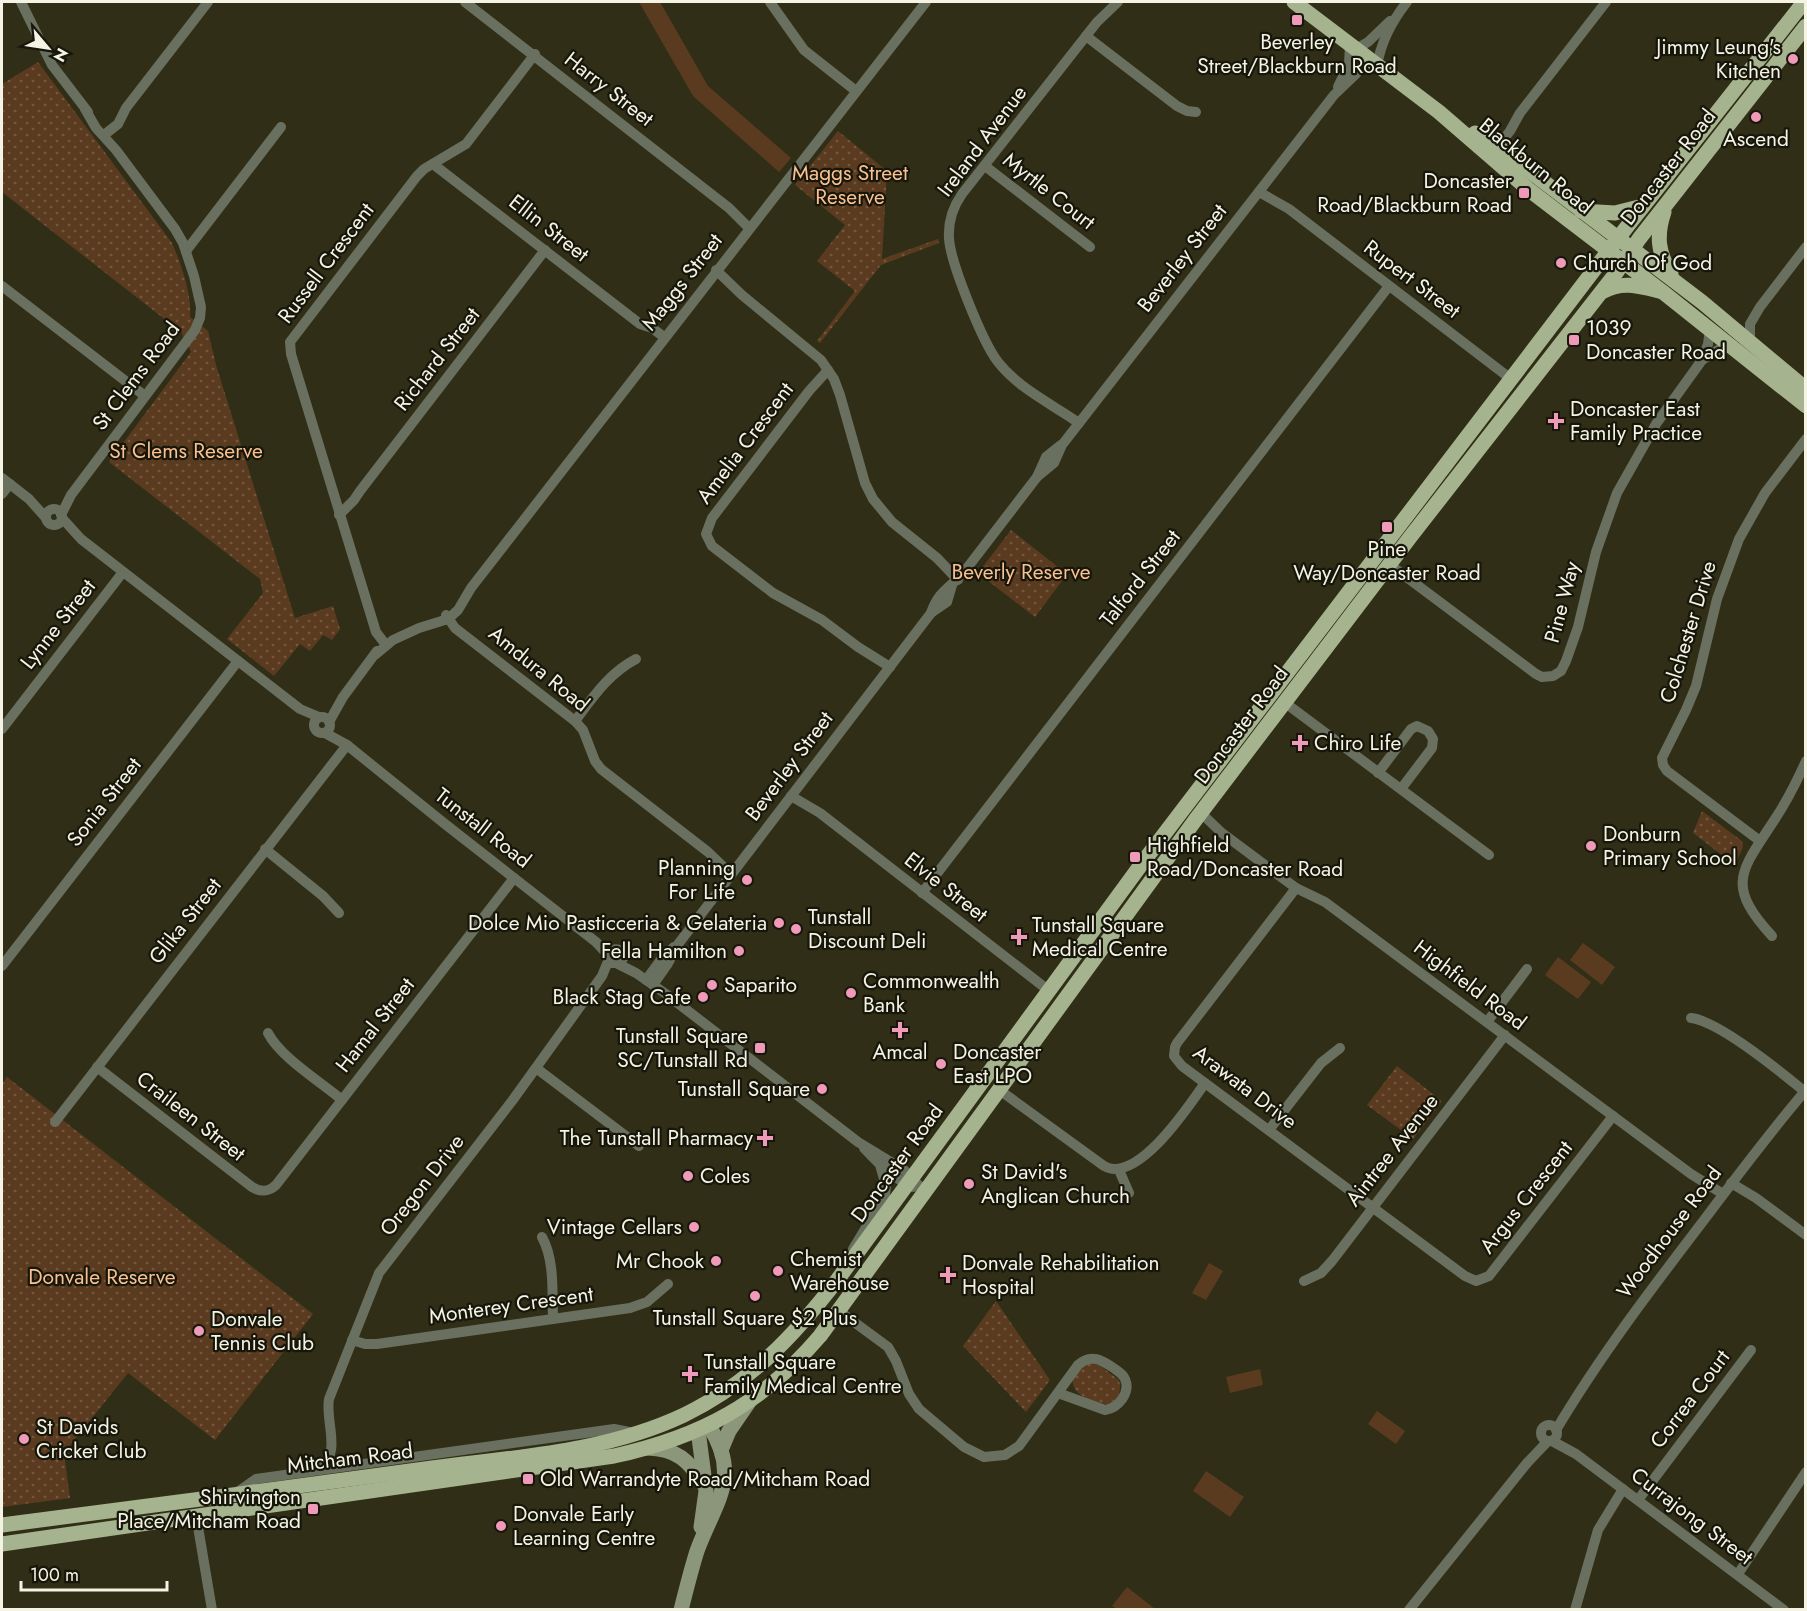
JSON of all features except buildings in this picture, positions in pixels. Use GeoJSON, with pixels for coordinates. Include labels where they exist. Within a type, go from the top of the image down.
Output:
{"type":"FeatureCollection","features":[{"type":"Feature","properties":{"kind":"main road","name":"Blackburn Road"},"geometry":{"type":"LineString","coordinates":[[1294,2],[1439,112],[1581,211],[1614,245]]}},
{"type":"Feature","properties":{"kind":"main road","name":"Doncaster Road"},"geometry":{"type":"LineString","coordinates":[[698,1407],[751,1374],[794,1334],[838,1279],[1185,806],[1643,206],[1804,2]]}},
{"type":"Feature","properties":{"kind":"main road","name":"Doncaster Road"},"geometry":{"type":"LineString","coordinates":[[703,1428],[749,1402],[775,1382],[809,1348],[839,1311],[998,1089],[1284,702],[1806,26]]}},
{"type":"Feature","properties":{"kind":"main road","name":"Blackburn Road"},"geometry":{"type":"LineString","coordinates":[[1494,149],[1528,189],[1614,245],[1670,287],[1745,337],[1806,389]]}},
{"type":"Feature","properties":{"kind":"main road"},"geometry":{"type":"LineString","coordinates":[[1601,293],[1611,287],[1628,285],[1670,287],[1658,240],[1661,222],[1669,201]]}},
{"type":"Feature","properties":{"kind":"main road"},"geometry":{"type":"LineString","coordinates":[[1581,211],[1615,213],[1643,206]]}},
{"type":"Feature","properties":{"kind":"main road","name":"Blackburn Road"},"geometry":{"type":"LineString","coordinates":[[1670,287],[1710,329],[1806,406]]}},
{"type":"Feature","properties":{"kind":"main road"},"geometry":{"type":"LineString","coordinates":[[1185,806],[1199,816]]}},
{"type":"Feature","properties":{"kind":"main road"},"geometry":{"type":"LineString","coordinates":[[751,1374],[757,1384],[775,1382]]}},
{"type":"Feature","properties":{"kind":"main road"},"geometry":{"type":"LineString","coordinates":[[721,1450],[729,1431],[749,1402]]}},
{"type":"Feature","properties":{"kind":"main road"},"geometry":{"type":"LineString","coordinates":[[698,1407],[703,1428],[706,1487],[698,1551]]}},
{"type":"Feature","properties":{"kind":"main road","name":"Mitcham Road"},"geometry":{"type":"LineString","coordinates":[[2,1525],[562,1450],[635,1434],[698,1407]]}},
{"type":"Feature","properties":{"kind":"main road"},"geometry":{"type":"LineString","coordinates":[[681,1610],[698,1551],[723,1489],[725,1466],[721,1450],[703,1428]]}},
{"type":"Feature","properties":{"kind":"main road","name":"Mitcham Road"},"geometry":{"type":"LineString","coordinates":[[2,1544],[562,1464],[647,1448],[703,1428]]}},
{"type":"Feature","properties":{"kind":"main road"},"geometry":{"type":"LineString","coordinates":[[647,1448],[665,1449],[676,1453],[690,1465],[706,1487]]}},
{"type":"Feature","properties":{"kind":"main road"},"geometry":{"type":"LineString","coordinates":[[703,1462],[717,1468],[725,1466]]}},
{"type":"Feature","properties":{"kind":"street","name":"St Clems Road"},"geometry":{"type":"LineString","coordinates":[[21,2],[52,65],[85,109],[96,128],[107,132],[107,142],[116,150],[175,229],[186,251],[198,293],[200,318],[195,330],[55,516]]}},
{"type":"Feature","properties":{"kind":"street"},"geometry":{"type":"LineString","coordinates":[[107,132],[208,2]]}},
{"type":"Feature","properties":{"kind":"street","name":"Harry Street"},"geometry":{"type":"LineString","coordinates":[[465,2],[535,54],[751,225]]}},
{"type":"Feature","properties":{"kind":"street"},"geometry":{"type":"LineString","coordinates":[[770,2],[804,50],[856,91]]}},
{"type":"Feature","properties":{"kind":"street","name":"Maggs Street"},"geometry":{"type":"LineString","coordinates":[[444,619],[458,610],[471,588],[926,2]]}},
{"type":"Feature","properties":{"kind":"street","name":"Ireland Avenue"},"geometry":{"type":"LineString","coordinates":[[1077,426],[1004,369],[990,351],[951,254],[949,229],[954,208],[962,194],[1102,16],[1118,2]]}},
{"type":"Feature","properties":{"kind":"street","name":"Beverley Street"},"geometry":{"type":"LineString","coordinates":[[1334,95],[1349,64],[1353,47],[1368,42],[1397,15],[1407,2]]}},
{"type":"Feature","properties":{"kind":"street"},"geometry":{"type":"LineString","coordinates":[[1494,149],[1606,2]]}},
{"type":"Feature","properties":{"kind":"street","name":"Beverley Street"},"geometry":{"type":"LineString","coordinates":[[649,982],[668,965],[679,943],[931,613],[938,596],[958,579],[1037,477],[1046,457],[1062,445],[1334,95],[1373,62],[1397,15]]}},
{"type":"Feature","properties":{"kind":"street"},"geometry":{"type":"LineString","coordinates":[[1086,36],[1177,106],[1196,112]]}},
{"type":"Feature","properties":{"kind":"street","name":"Russell Crescent"},"geometry":{"type":"LineString","coordinates":[[384,644],[376,632],[338,510],[291,354],[291,342],[295,333],[412,181],[424,169],[466,144],[535,54]]}},
{"type":"Feature","properties":{"kind":"street"},"geometry":{"type":"LineString","coordinates":[[186,251],[281,127]]}},
{"type":"Feature","properties":{"kind":"street","name":"Ellin Street"},"geometry":{"type":"LineString","coordinates":[[433,164],[640,324],[651,328],[662,340]]}},
{"type":"Feature","properties":{"kind":"street","name":"Myrtle Court"},"geometry":{"type":"LineString","coordinates":[[985,166],[1090,247]]}},
{"type":"Feature","properties":{"kind":"street","name":"Rupert Street"},"geometry":{"type":"LineString","coordinates":[[1262,188],[1511,379]]}},
{"type":"Feature","properties":{"kind":"street"},"geometry":{"type":"LineString","coordinates":[[1734,348],[1745,337],[1742,324],[1760,307],[1806,247]]}},
{"type":"Feature","properties":{"kind":"street","name":"Richard Street"},"geometry":{"type":"LineString","coordinates":[[338,510],[360,491],[545,250]]}},
{"type":"Feature","properties":{"kind":"street"},"geometry":{"type":"LineString","coordinates":[[714,273],[815,354],[828,370],[840,395],[868,492],[892,522],[937,558],[958,579]]}},
{"type":"Feature","properties":{"kind":"street"},"geometry":{"type":"LineString","coordinates":[[2,286],[145,396]]}},
{"type":"Feature","properties":{"kind":"street","name":"Talford Street"},"geometry":{"type":"LineString","coordinates":[[922,893],[1389,286]]}},
{"type":"Feature","properties":{"kind":"street","name":"Pine Way"},"geometry":{"type":"LineString","coordinates":[[1389,564],[1539,676],[1556,675],[1571,650],[1596,552],[1617,493],[1656,424],[1702,360],[1708,344],[1710,329]]}},
{"type":"Feature","properties":{"kind":"street","name":"Pine Way"},"geometry":{"type":"LineString","coordinates":[[1702,360],[1713,352],[1734,348]]}},
{"type":"Feature","properties":{"kind":"street","name":"Amelia Crescent"},"geometry":{"type":"LineString","coordinates":[[828,370],[809,391],[712,518],[706,534],[712,546],[772,593],[827,624],[888,670]]}},
{"type":"Feature","properties":{"kind":"street","name":"Colchester Drive"},"geometry":{"type":"LineString","coordinates":[[1760,841],[1667,771],[1662,765],[1662,758],[1696,686],[1717,599],[1732,555],[1765,493],[1806,439]]}},
{"type":"Feature","properties":{"kind":"street"},"geometry":{"type":"LineString","coordinates":[[2,494],[4,481]]}},
{"type":"Feature","properties":{"kind":"street","name":"Tunstall Road"},"geometry":{"type":"LineString","coordinates":[[4,481],[55,516],[81,539],[300,709],[323,723],[346,745],[615,958],[858,1142],[880,1165],[925,1192]]}},
{"type":"Feature","properties":{"kind":"street","name":"Lynne Street"},"geometry":{"type":"LineString","coordinates":[[2,729],[123,572]]}},
{"type":"Feature","properties":{"kind":"street"},"geometry":{"type":"LineString","coordinates":[[323,723],[375,655],[396,632],[419,628],[444,619]]}},
{"type":"Feature","properties":{"kind":"street","name":"Amdura Road"},"geometry":{"type":"LineString","coordinates":[[444,619],[575,721],[583,730],[595,761],[602,769],[733,871]]}},
{"type":"Feature","properties":{"kind":"street"},"geometry":{"type":"LineString","coordinates":[[575,721],[607,679],[636,659]]}},
{"type":"Feature","properties":{"kind":"street","name":"Sonia Street"},"geometry":{"type":"LineString","coordinates":[[2,966],[238,661]]}},
{"type":"Feature","properties":{"kind":"street"},"geometry":{"type":"LineString","coordinates":[[1284,702],[1489,855]]}},
{"type":"Feature","properties":{"kind":"street"},"geometry":{"type":"LineString","coordinates":[[1378,773],[1411,729],[1417,726],[1428,731],[1433,739],[1432,748],[1401,789]]}},
{"type":"Feature","properties":{"kind":"street","name":"Glika Street"},"geometry":{"type":"LineString","coordinates":[[55,1122],[346,745]]}},
{"type":"Feature","properties":{"kind":"street"},"geometry":{"type":"LineString","coordinates":[[1772,936],[1750,909],[1743,891],[1746,865],[1803,774],[1806,761]]}},
{"type":"Feature","properties":{"kind":"street","name":"Elvie Street"},"geometry":{"type":"LineString","coordinates":[[793,793],[1048,990]]}},
{"type":"Feature","properties":{"kind":"street","name":"Highfield Road"},"geometry":{"type":"LineString","coordinates":[[1199,816],[1211,829],[1222,833],[1296,888],[1325,902],[1721,1196]]}},
{"type":"Feature","properties":{"kind":"street"},"geometry":{"type":"LineString","coordinates":[[265,849],[323,896],[339,913]]}},
{"type":"Feature","properties":{"kind":"street","name":"Hamal Street"},"geometry":{"type":"LineString","coordinates":[[264,1191],[276,1185],[514,878]]}},
{"type":"Feature","properties":{"kind":"street","name":"Arawata Drive"},"geometry":{"type":"LineString","coordinates":[[1296,888],[1175,1047],[1174,1056],[1178,1062],[1205,1083],[1373,1208]]}},
{"type":"Feature","properties":{"kind":"street","name":"Oregon Drive"},"geometry":{"type":"LineString","coordinates":[[348,1465],[339,1458],[332,1442],[329,1399],[375,1282],[382,1269],[536,1068],[615,958]]}},
{"type":"Feature","properties":{"kind":"street"},"geometry":{"type":"LineString","coordinates":[[1487,1022],[1527,969]]}},
{"type":"Feature","properties":{"kind":"street"},"geometry":{"type":"LineString","coordinates":[[1691,1018],[1721,1029],[1805,1090]]}},
{"type":"Feature","properties":{"kind":"street"},"geometry":{"type":"LineString","coordinates":[[268,1033],[281,1052],[342,1100]]}},
{"type":"Feature","properties":{"kind":"street","name":"Aintree Avenue"},"geometry":{"type":"LineString","coordinates":[[1304,1281],[1326,1268],[1505,1035]]}},
{"type":"Feature","properties":{"kind":"street"},"geometry":{"type":"LineString","coordinates":[[1269,1130],[1321,1063],[1340,1048]]}},
{"type":"Feature","properties":{"kind":"street","name":"Craileen Street"},"geometry":{"type":"LineString","coordinates":[[97,1067],[252,1187],[264,1191]]}},
{"type":"Feature","properties":{"kind":"street"},"geometry":{"type":"LineString","coordinates":[[536,1068],[639,1146]]}},
{"type":"Feature","properties":{"kind":"street"},"geometry":{"type":"LineString","coordinates":[[998,1089],[1104,1166],[1119,1170],[1128,1167],[1166,1136],[1205,1083]]}},
{"type":"Feature","properties":{"kind":"street","name":"Woodhouse Road"},"geometry":{"type":"LineString","coordinates":[[1409,1610],[1550,1434],[1628,1320],[1733,1180],[1805,1090]]}},
{"type":"Feature","properties":{"kind":"street","name":"Argus Crescent"},"geometry":{"type":"LineString","coordinates":[[1373,1208],[1465,1276],[1474,1280],[1483,1280],[1492,1272],[1613,1116]]}},
{"type":"Feature","properties":{"kind":"street","name":"Tunstall Road"},"geometry":{"type":"LineString","coordinates":[[858,1142],[888,1158],[910,1181]]}},
{"type":"Feature","properties":{"kind":"street"},"geometry":{"type":"LineString","coordinates":[[838,1279],[866,1225],[884,1199],[886,1186],[880,1165]]}},
{"type":"Feature","properties":{"kind":"street"},"geometry":{"type":"LineString","coordinates":[[1119,1170],[1129,1193]]}},
{"type":"Feature","properties":{"kind":"street"},"geometry":{"type":"LineString","coordinates":[[1733,1180],[1806,1235]]}},
{"type":"Feature","properties":{"kind":"street"},"geometry":{"type":"LineString","coordinates":[[543,1237],[548,1248],[550,1262],[553,1319]]}},
{"type":"Feature","properties":{"kind":"street","name":"Monterey Crescent"},"geometry":{"type":"LineString","coordinates":[[352,1340],[365,1344],[376,1344],[636,1307],[656,1296],[668,1284]]}},
{"type":"Feature","properties":{"kind":"street"},"geometry":{"type":"LineString","coordinates":[[839,1311],[888,1347],[909,1394],[919,1409],[964,1447],[984,1457],[998,1457],[1012,1451],[1025,1439],[1078,1365],[1088,1358],[1105,1362],[1122,1375],[1126,1383],[1125,1394],[1118,1404],[1105,1410],[1058,1393]]}},
{"type":"Feature","properties":{"kind":"street","name":"Correa Court"},"geometry":{"type":"LineString","coordinates":[[1638,1500],[1751,1350]]}},
{"type":"Feature","properties":{"kind":"street"},"geometry":{"type":"LineString","coordinates":[[236,1494],[256,1479],[320,1469],[614,1429],[635,1434]]}},
{"type":"Feature","properties":{"kind":"street","name":"Currajong Street"},"geometry":{"type":"LineString","coordinates":[[1550,1434],[1784,1610]]}},
{"type":"Feature","properties":{"kind":"street"},"geometry":{"type":"LineString","coordinates":[[320,1469],[329,1460],[332,1442]]}},
{"type":"Feature","properties":{"kind":"street"},"geometry":{"type":"LineString","coordinates":[[1738,1574],[1806,1472]]}},
{"type":"Feature","properties":{"kind":"street"},"geometry":{"type":"LineString","coordinates":[[1575,1610],[1595,1538],[1603,1521],[1626,1491]]}},
{"type":"Feature","properties":{"kind":"street"},"geometry":{"type":"LineString","coordinates":[[196,1515],[212,1610]]}},
{"type":"Feature","properties":{"kind":"green space"},"geometry":{"type":"Polygon","coordinates":[[[639,2],[660,2],[708,86],[791,158],[779,172],[693,96],[639,2]]]}},
{"type":"Feature","properties":{"kind":"green space","name":"St Clems Reserve"},"geometry":{"type":"Polygon","coordinates":[[[38,62],[172,243],[188,289],[190,317],[208,331],[216,365],[295,618],[333,606],[340,629],[332,640],[323,635],[310,651],[300,644],[274,676],[227,639],[263,593],[260,579],[109,462],[191,352],[181,332],[2,192],[2,84],[38,62]]]}},
{"type":"Feature","properties":{"kind":"green space","name":"Maggs Street Reserve"},"geometry":{"type":"Polygon","coordinates":[[[838,131],[887,171],[882,259],[938,239],[939,243],[881,265],[820,343],[817,341],[855,291],[817,261],[845,225],[795,185],[838,131]]]}},
{"type":"Feature","properties":{"kind":"green space","name":"Beverly Reserve"},"geometry":{"type":"Polygon","coordinates":[[[1011,530],[1067,574],[1035,617],[978,573],[1011,530]]]}},
{"type":"Feature","properties":{"kind":"green space"},"geometry":{"type":"Polygon","coordinates":[[[1702,811],[1742,841],[1743,847],[1735,865],[1693,833],[1702,811]]]}},
{"type":"Feature","properties":{"kind":"green space"},"geometry":{"type":"Polygon","coordinates":[[[1583,943],[1615,967],[1602,985],[1570,960],[1583,943]]]}},
{"type":"Feature","properties":{"kind":"green space"},"geometry":{"type":"Polygon","coordinates":[[[1558,957],[1591,982],[1578,999],[1545,975],[1558,957]]]}},
{"type":"Feature","properties":{"kind":"green space"},"geometry":{"type":"Polygon","coordinates":[[[1397,1066],[1442,1101],[1413,1139],[1367,1105],[1397,1066]]]}},
{"type":"Feature","properties":{"kind":"green space","name":"Donvale Reserve"},"geometry":{"type":"Polygon","coordinates":[[[7,1077],[313,1314],[215,1440],[128,1373],[64,1453],[70,1498],[2,1507],[2,1084],[7,1077]]]}},
{"type":"Feature","properties":{"kind":"green space"},"geometry":{"type":"Polygon","coordinates":[[[1209,1263],[1223,1271],[1206,1300],[1192,1293],[1209,1263]]]}},
{"type":"Feature","properties":{"kind":"green space"},"geometry":{"type":"Polygon","coordinates":[[[996,1301],[1050,1380],[1026,1412],[963,1346],[996,1301]]]}},
{"type":"Feature","properties":{"kind":"green space"},"geometry":{"type":"Polygon","coordinates":[[[1089,1363],[1099,1365],[1119,1380],[1118,1395],[1108,1404],[1089,1400],[1076,1390],[1073,1384],[1074,1377],[1079,1370],[1089,1363]]]}},
{"type":"Feature","properties":{"kind":"green space"},"geometry":{"type":"Polygon","coordinates":[[[1260,1369],[1263,1385],[1230,1393],[1226,1377],[1260,1369]]]}},
{"type":"Feature","properties":{"kind":"green space"},"geometry":{"type":"Polygon","coordinates":[[[1377,1411],[1405,1431],[1396,1444],[1368,1424],[1377,1411]]]}},
{"type":"Feature","properties":{"kind":"green space"},"geometry":{"type":"Polygon","coordinates":[[[1206,1471],[1244,1497],[1230,1517],[1193,1491],[1206,1471]]]}},
{"type":"Feature","properties":{"kind":"green space"},"geometry":{"type":"Polygon","coordinates":[[[1127,1587],[1155,1609],[1117,1609],[1112,1606],[1127,1587]]]}},
{"type":"Feature","properties":{"kind":"place","name":"Beverley Street/Blackburn Road"},"geometry":{"type":"Point","coordinates":[1297,20]}},
{"type":"Feature","properties":{"kind":"place","name":"Jimmy Leung's Kitchen"},"geometry":{"type":"Point","coordinates":[1793,59]}},
{"type":"Feature","properties":{"kind":"place","name":"Ascend"},"geometry":{"type":"Point","coordinates":[1756,117]}},
{"type":"Feature","properties":{"kind":"place","name":"Doncaster Road/Blackburn Road"},"geometry":{"type":"Point","coordinates":[1524,193]}},
{"type":"Feature","properties":{"kind":"place","name":"Church Of God"},"geometry":{"type":"Point","coordinates":[1561,263]}},
{"type":"Feature","properties":{"kind":"place","name":"1039 Doncaster Road"},"geometry":{"type":"Point","coordinates":[1574,340]}},
{"type":"Feature","properties":{"kind":"place","name":"Doncaster East Family Practice"},"geometry":{"type":"Point","coordinates":[1556,421]}},
{"type":"Feature","properties":{"kind":"place","name":"Pine Way/Doncaster Road"},"geometry":{"type":"Point","coordinates":[1387,527]}},
{"type":"Feature","properties":{"kind":"place","name":"Chiro Life"},"geometry":{"type":"Point","coordinates":[1300,743]}},
{"type":"Feature","properties":{"kind":"place","name":"Donburn Primary School"},"geometry":{"type":"Point","coordinates":[1591,846]}},
{"type":"Feature","properties":{"kind":"place","name":"Highfield Road/Doncaster Road"},"geometry":{"type":"Point","coordinates":[1135,857]}},
{"type":"Feature","properties":{"kind":"place","name":"Planning For Life"},"geometry":{"type":"Point","coordinates":[747,880]}},
{"type":"Feature","properties":{"kind":"place","name":"Dolce Mio Pasticceria & Gelateria"},"geometry":{"type":"Point","coordinates":[779,923]}},
{"type":"Feature","properties":{"kind":"place","name":"Tunstall Discount Deli"},"geometry":{"type":"Point","coordinates":[796,929]}},
{"type":"Feature","properties":{"kind":"place","name":"Tunstall Square Medical Centre"},"geometry":{"type":"Point","coordinates":[1019,937]}},
{"type":"Feature","properties":{"kind":"place","name":"Fella Hamilton"},"geometry":{"type":"Point","coordinates":[739,951]}},
{"type":"Feature","properties":{"kind":"place","name":"Saparito"},"geometry":{"type":"Point","coordinates":[712,985]}},
{"type":"Feature","properties":{"kind":"place","name":"Commonwealth Bank"},"geometry":{"type":"Point","coordinates":[851,993]}},
{"type":"Feature","properties":{"kind":"place","name":"Black Stag Cafe"},"geometry":{"type":"Point","coordinates":[703,997]}},
{"type":"Feature","properties":{"kind":"place","name":"Amcal"},"geometry":{"type":"Point","coordinates":[900,1030]}},
{"type":"Feature","properties":{"kind":"place","name":"Tunstall Square SC/Tunstall Rd"},"geometry":{"type":"Point","coordinates":[760,1048]}},
{"type":"Feature","properties":{"kind":"place","name":"Doncaster East LPO"},"geometry":{"type":"Point","coordinates":[941,1064]}},
{"type":"Feature","properties":{"kind":"place","name":"Tunstall Square"},"geometry":{"type":"Point","coordinates":[822,1089]}},
{"type":"Feature","properties":{"kind":"place","name":"The Tunstall Pharmacy"},"geometry":{"type":"Point","coordinates":[765,1138]}},
{"type":"Feature","properties":{"kind":"place","name":"Coles"},"geometry":{"type":"Point","coordinates":[688,1176]}},
{"type":"Feature","properties":{"kind":"place","name":"St David's Anglican Church"},"geometry":{"type":"Point","coordinates":[969,1184]}},
{"type":"Feature","properties":{"kind":"place","name":"Vintage Cellars"},"geometry":{"type":"Point","coordinates":[694,1227]}},
{"type":"Feature","properties":{"kind":"place","name":"Mr Chook"},"geometry":{"type":"Point","coordinates":[716,1261]}},
{"type":"Feature","properties":{"kind":"place","name":"Chemist Warehouse"},"geometry":{"type":"Point","coordinates":[778,1271]}},
{"type":"Feature","properties":{"kind":"place","name":"Donvale Rehabilitation Hospital"},"geometry":{"type":"Point","coordinates":[948,1275]}},
{"type":"Feature","properties":{"kind":"place","name":"Tunstall Square $2 Plus"},"geometry":{"type":"Point","coordinates":[755,1296]}},
{"type":"Feature","properties":{"kind":"place","name":"Donvale Tennis Club"},"geometry":{"type":"Point","coordinates":[199,1331]}},
{"type":"Feature","properties":{"kind":"place","name":"Tunstall Square Family Medical Centre"},"geometry":{"type":"Point","coordinates":[690,1374]}},
{"type":"Feature","properties":{"kind":"place","name":"St Davids Cricket Club"},"geometry":{"type":"Point","coordinates":[24,1439]}},
{"type":"Feature","properties":{"kind":"place","name":"Old Warrandyte Road/Mitcham Road"},"geometry":{"type":"Point","coordinates":[528,1479]}},
{"type":"Feature","properties":{"kind":"place","name":"Shirvington Place/Mitcham Road"},"geometry":{"type":"Point","coordinates":[313,1509]}},
{"type":"Feature","properties":{"kind":"place","name":"Donvale Early Learning Centre"},"geometry":{"type":"Point","coordinates":[501,1526]}}]}
